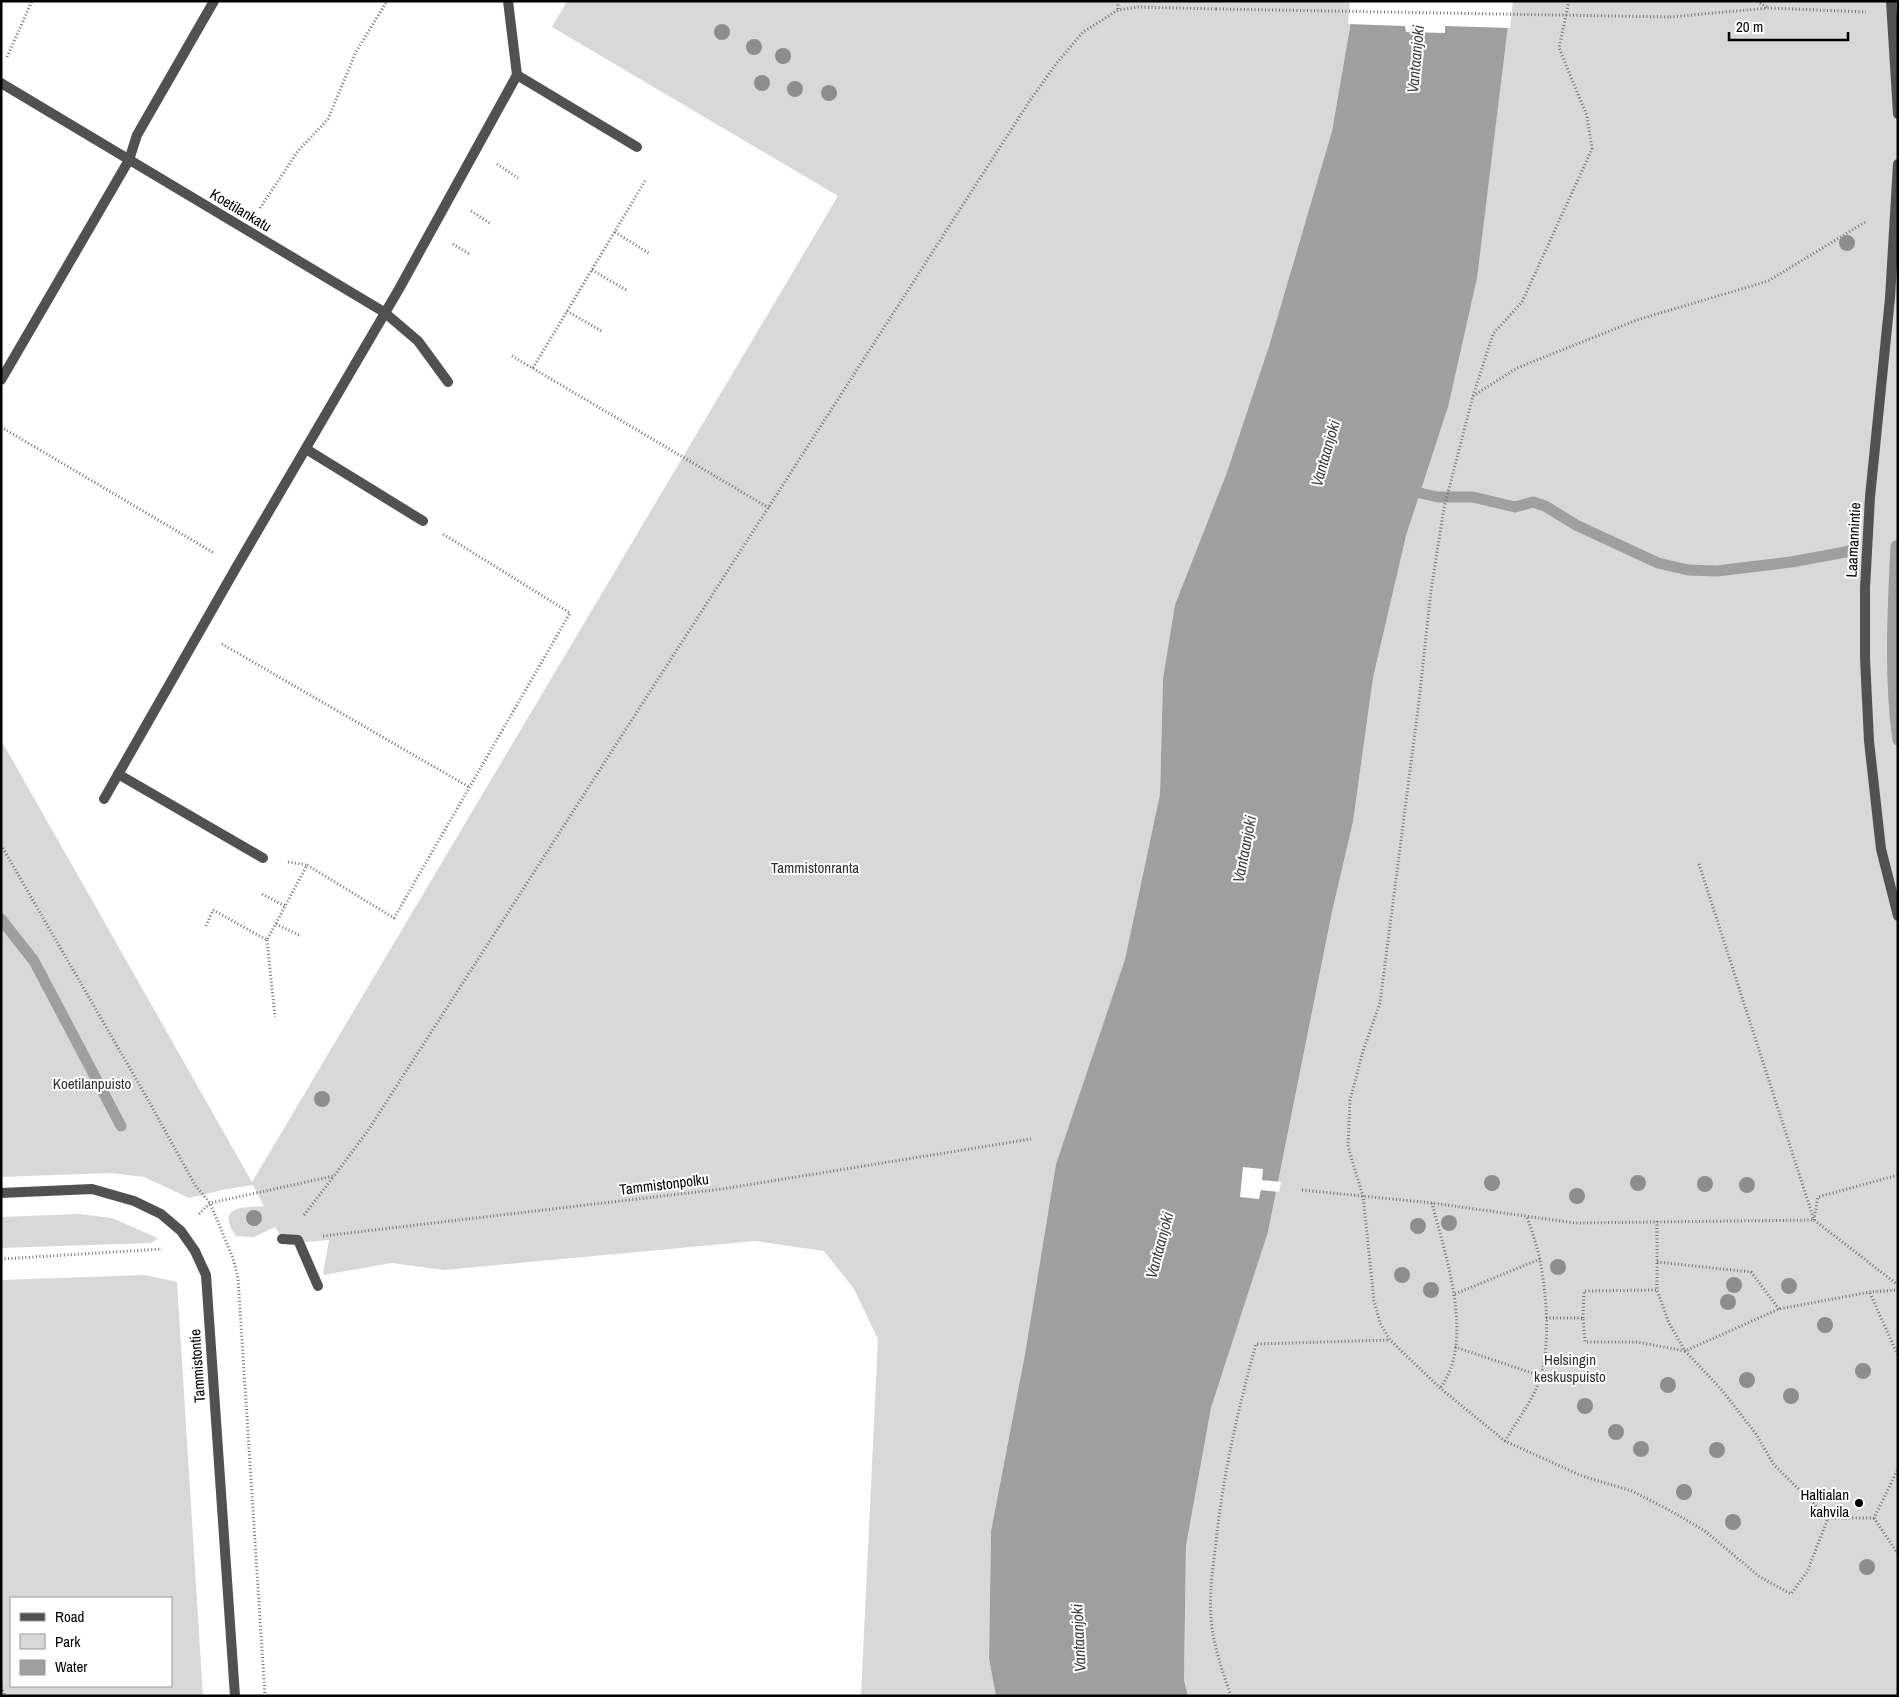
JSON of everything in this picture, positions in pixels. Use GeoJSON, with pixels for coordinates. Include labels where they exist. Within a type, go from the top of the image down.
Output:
{"type":"FeatureCollection","features":[{"type":"Feature","properties":{"kind":"street"},"geometry":{"type":"LineString","coordinates":[[1,380],[129,160],[137,135],[214,1]]}},
{"type":"Feature","properties":{"kind":"street"},"geometry":{"type":"LineString","coordinates":[[104,799],[306,449],[517,75],[508,1]]}},
{"type":"Feature","properties":{"kind":"street"},"geometry":{"type":"LineString","coordinates":[[1891,1],[1898,114]]}},
{"type":"Feature","properties":{"kind":"street"},"geometry":{"type":"LineString","coordinates":[[517,75],[637,147]]}},
{"type":"Feature","properties":{"kind":"street","name":"Koetilankatu"},"geometry":{"type":"LineString","coordinates":[[1,83],[384,312],[418,341],[448,382]]}},
{"type":"Feature","properties":{"kind":"street","name":"Laamannintie"},"geometry":{"type":"LineString","coordinates":[[1898,164],[1890,298],[1870,497],[1865,588],[1865,658],[1869,741],[1881,849],[1898,916]]}},
{"type":"Feature","properties":{"kind":"street"},"geometry":{"type":"LineString","coordinates":[[306,449],[423,521]]}},
{"type":"Feature","properties":{"kind":"street"},"geometry":{"type":"LineString","coordinates":[[118,774],[263,858]]}},
{"type":"Feature","properties":{"kind":"street","name":"Tammistontie"},"geometry":{"type":"LineString","coordinates":[[1,1193],[92,1189],[134,1201],[161,1214],[181,1231],[195,1251],[206,1275],[236,1696]]}},
{"type":"Feature","properties":{"kind":"street"},"geometry":{"type":"LineString","coordinates":[[282,1239],[298,1240],[318,1286]]}},
{"type":"Feature","properties":{"kind":"path"},"geometry":{"type":"LineString","coordinates":[[7,57],[32,1]]}},
{"type":"Feature","properties":{"kind":"path"},"geometry":{"type":"LineString","coordinates":[[260,208],[298,151],[328,119],[356,52],[387,1]]}},
{"type":"Feature","properties":{"kind":"path"},"geometry":{"type":"LineString","coordinates":[[1118,1],[1118,10]]}},
{"type":"Feature","properties":{"kind":"path"},"geometry":{"type":"LineString","coordinates":[[1569,1],[1559,48],[1587,116],[1592,149],[1522,302],[1493,334],[1473,396],[1444,508],[1431,590],[1380,1003],[1363,1051],[1350,1100],[1348,1148],[1363,1196],[1374,1301],[1380,1324],[1390,1340],[1440,1388],[1505,1441],[1582,1476],[1632,1492],[1669,1510],[1705,1531],[1760,1577],[1792,1594],[1807,1572],[1828,1518]]}},
{"type":"Feature","properties":{"kind":"path"},"geometry":{"type":"LineString","coordinates":[[1756,1],[1769,8]]}},
{"type":"Feature","properties":{"kind":"path"},"geometry":{"type":"LineString","coordinates":[[282,1239],[296,1227],[367,1132],[1029,102],[1056,64],[1083,32],[1118,10],[1138,7],[1670,17],[1769,8],[1893,13]]}},
{"type":"Feature","properties":{"kind":"path"},"geometry":{"type":"LineString","coordinates":[[532,368],[645,181]]}},
{"type":"Feature","properties":{"kind":"path"},"geometry":{"type":"LineString","coordinates":[[1473,396],[1517,368],[1637,320],[1768,282],[1866,222],[1896,193]]}},
{"type":"Feature","properties":{"kind":"path"},"geometry":{"type":"LineString","coordinates":[[615,232],[650,254]]}},
{"type":"Feature","properties":{"kind":"path"},"geometry":{"type":"LineString","coordinates":[[592,270],[628,291]]}},
{"type":"Feature","properties":{"kind":"path"},"geometry":{"type":"LineString","coordinates":[[567,311],[603,332]]}},
{"type":"Feature","properties":{"kind":"path"},"geometry":{"type":"LineString","coordinates":[[512,356],[769,508]]}},
{"type":"Feature","properties":{"kind":"path"},"geometry":{"type":"LineString","coordinates":[[1,427],[237,566]]}},
{"type":"Feature","properties":{"kind":"path"},"geometry":{"type":"LineString","coordinates":[[275,1017],[267,940],[307,865],[394,918],[570,613],[423,521]]}},
{"type":"Feature","properties":{"kind":"path"},"geometry":{"type":"LineString","coordinates":[[200,631],[469,787]]}},
{"type":"Feature","properties":{"kind":"path"},"geometry":{"type":"LineString","coordinates":[[1,845],[133,1072],[195,1185],[210,1203],[233,1258],[238,1278],[265,1696]]}},
{"type":"Feature","properties":{"kind":"path"},"geometry":{"type":"LineString","coordinates":[[1699,864],[1814,1220],[1898,1285]]}},
{"type":"Feature","properties":{"kind":"path"},"geometry":{"type":"LineString","coordinates":[[262,894],[285,906]]}},
{"type":"Feature","properties":{"kind":"path"},"geometry":{"type":"LineString","coordinates":[[206,926],[213,910],[267,940]]}},
{"type":"Feature","properties":{"kind":"path"},"geometry":{"type":"LineString","coordinates":[[276,924],[301,936]]}},
{"type":"Feature","properties":{"kind":"path","name":"Tammistonpolku"},"geometry":{"type":"LineString","coordinates":[[298,1240],[722,1189],[1031,1139]]}},
{"type":"Feature","properties":{"kind":"path"},"geometry":{"type":"LineString","coordinates":[[1814,1220],[1818,1197],[1898,1175]]}},
{"type":"Feature","properties":{"kind":"path"},"geometry":{"type":"LineString","coordinates":[[1,1259],[161,1250],[210,1203],[334,1176]]}},
{"type":"Feature","properties":{"kind":"path"},"geometry":{"type":"LineString","coordinates":[[1302,1190],[1432,1203],[1576,1223],[1814,1220]]}},
{"type":"Feature","properties":{"kind":"path"},"geometry":{"type":"LineString","coordinates":[[1432,1203],[1455,1294],[1456,1312],[1455,1347],[1448,1378],[1440,1388]]}},
{"type":"Feature","properties":{"kind":"path"},"geometry":{"type":"LineString","coordinates":[[1505,1441],[1536,1390],[1541,1376],[1545,1350],[1546,1318],[1540,1259],[1527,1216]]}},
{"type":"Feature","properties":{"kind":"path"},"geometry":{"type":"LineString","coordinates":[[1657,1222],[1657,1290],[1669,1323],[1685,1350],[1721,1390],[1756,1434],[1774,1465],[1828,1518],[1874,1518]]}},
{"type":"Feature","properties":{"kind":"path"},"geometry":{"type":"LineString","coordinates":[[1455,1294],[1540,1259]]}},
{"type":"Feature","properties":{"kind":"path"},"geometry":{"type":"LineString","coordinates":[[1657,1262],[1751,1272],[1779,1309]]}},
{"type":"Feature","properties":{"kind":"path"},"geometry":{"type":"LineString","coordinates":[[1657,1290],[1584,1291],[1584,1342],[1637,1342],[1685,1350],[1779,1309],[1870,1292],[1898,1290]]}},
{"type":"Feature","properties":{"kind":"path"},"geometry":{"type":"LineString","coordinates":[[1870,1292],[1898,1356]]}},
{"type":"Feature","properties":{"kind":"path"},"geometry":{"type":"LineString","coordinates":[[1546,1318],[1583,1318]]}},
{"type":"Feature","properties":{"kind":"path"},"geometry":{"type":"LineString","coordinates":[[1231,1696],[1217,1656],[1211,1618],[1213,1567],[1220,1509],[1230,1452],[1244,1385],[1256,1344],[1390,1340]]}},
{"type":"Feature","properties":{"kind":"path"},"geometry":{"type":"LineString","coordinates":[[1455,1347],[1541,1376]]}},
{"type":"Feature","properties":{"kind":"path"},"geometry":{"type":"LineString","coordinates":[[1874,1518],[1898,1469]]}},
{"type":"Feature","properties":{"kind":"path"},"geometry":{"type":"LineString","coordinates":[[1874,1518],[1898,1554]]}},
{"type":"Feature","properties":{"kind":"path"},"geometry":{"type":"LineString","coordinates":[[1,1687],[5,1696]]}},
{"type":"Feature","properties":{"kind":"green space","name":"Tammistonranta"},"geometry":{"type":"Polygon","coordinates":[[[567,1],[1352,1],[1350,27],[1332,131],[1269,346],[1226,475],[1163,679],[1160,794],[1125,959],[1056,1164],[1025,1354],[991,1531],[989,1659],[996,1696],[861,1696],[878,1339],[854,1289],[824,1251],[755,1241],[444,1270],[392,1263],[323,1275],[329,1240],[284,1242],[275,1227],[254,1237],[236,1236],[229,1222],[231,1212],[241,1208],[264,1206],[253,1185],[189,1198],[144,1177],[111,1173],[1,1177],[1,740],[252,1182],[838,196],[552,27],[567,1]]]}},
{"type":"Feature","properties":{"kind":"green space","name":"Helsingin keskuspuisto"},"geometry":{"type":"Polygon","coordinates":[[[1511,1],[1898,1],[1898,1696],[1188,1696],[1184,1680],[1186,1546],[1211,1408],[1268,1232],[1332,912],[1353,822],[1373,678],[1406,536],[1448,407],[1511,1]]]}},
{"type":"Feature","properties":{"kind":"green space"},"geometry":{"type":"Polygon","coordinates":[[[79,1214],[112,1218],[158,1238],[151,1243],[1,1248],[1,1217],[79,1214]]]}},
{"type":"Feature","properties":{"kind":"green space"},"geometry":{"type":"Polygon","coordinates":[[[145,1275],[177,1282],[203,1696],[1,1696],[1,1280],[145,1275]]]}},
{"type":"Feature","properties":{"kind":"water","name":"Vantaanjoki"},"geometry":{"type":"Polygon","coordinates":[[[1352,1],[1511,1],[1477,278],[1448,407],[1406,536],[1373,678],[1353,822],[1332,912],[1268,1232],[1211,1408],[1186,1546],[1184,1680],[1188,1696],[996,1696],[989,1659],[991,1531],[1025,1354],[1056,1164],[1125,959],[1160,794],[1163,679],[1175,605],[1226,475],[1269,346],[1332,131],[1350,27],[1352,1]]]}},
{"type":"Feature","properties":{"kind":"pier"},"geometry":{"type":"Polygon","coordinates":[[[1350,1],[1513,1],[1510,28],[1445,26],[1445,33],[1406,32],[1405,26],[1348,24],[1350,1]]]}},
{"type":"Feature","properties":{"kind":"pier"},"geometry":{"type":"Polygon","coordinates":[[[1243,1167],[1263,1169],[1262,1180],[1281,1182],[1279,1192],[1261,1190],[1259,1199],[1240,1197],[1243,1167]]]}},
{"type":"Feature","properties":{"kind":"waterway"},"geometry":{"type":"LineString","coordinates":[[1420,493],[1438,497],[1473,497],[1515,507],[1533,502],[1545,506],[1576,525],[1658,563],[1688,570],[1717,571],[1791,562],[1851,551]]}},
{"type":"Feature","properties":{"kind":"waterway"},"geometry":{"type":"LineString","coordinates":[[1896,546],[1893,692],[1898,740]]}},
{"type":"Feature","properties":{"kind":"waterway"},"geometry":{"type":"LineString","coordinates":[[1,919],[34,961],[121,1126]]}},
{"type":"Feature","properties":{"kind":"place","name":"Haltialan kahvila"},"geometry":{"type":"Point","coordinates":[1859,1503]}},
{"type":"Feature","properties":{"kind":"park label","name":"Koetilanpuisto"},"geometry":{"type":"Point","coordinates":[92,1083]}}]}
